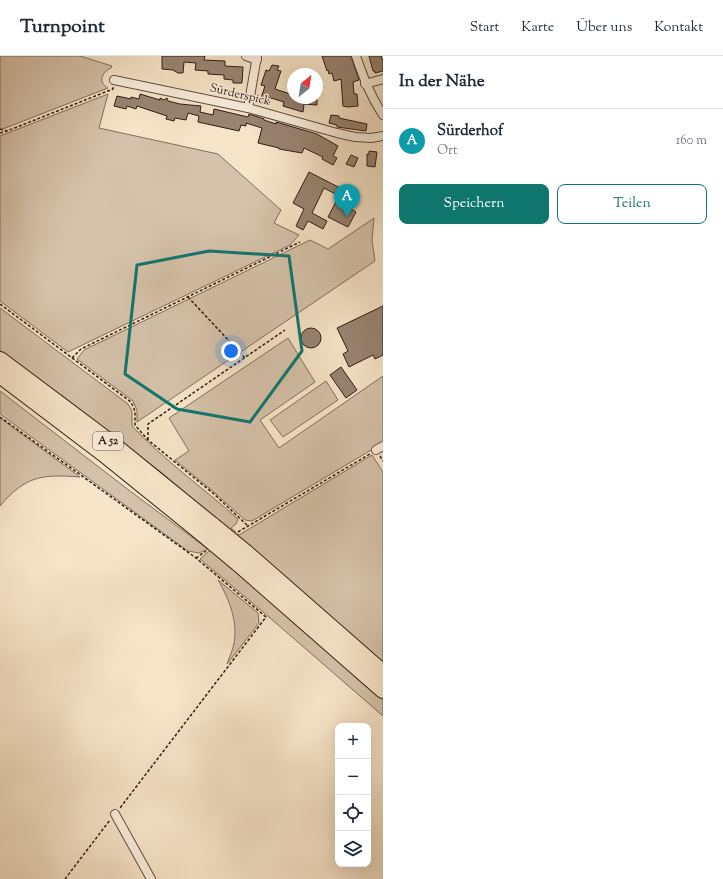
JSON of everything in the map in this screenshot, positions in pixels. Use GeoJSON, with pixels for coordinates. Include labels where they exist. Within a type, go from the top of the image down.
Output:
{"type":"FeatureCollection","features":[{"type":"Feature","properties":{"kind":"highway","name":"A 52"},"geometry":{"type":"LineString","coordinates":[[0,360],[106,439],[207,529],[383,673]]}},
{"type":"Feature","properties":{"kind":"highway","name":"A 52"},"geometry":{"type":"LineString","coordinates":[[0,375],[207,529]]}},
{"type":"Feature","properties":{"kind":"highway","name":"A 52"},"geometry":{"type":"LineString","coordinates":[[242,558],[383,690]]}},
{"type":"Feature","properties":{"kind":"street"},"geometry":{"type":"LineString","coordinates":[[246,56],[257,58],[248,108]]}},
{"type":"Feature","properties":{"kind":"street"},"geometry":{"type":"LineString","coordinates":[[356,56],[365,84],[383,115]]}},
{"type":"Feature","properties":{"kind":"street"},"geometry":{"type":"LineString","coordinates":[[365,84],[383,79]]}},
{"type":"Feature","properties":{"kind":"street","name":"Sürderspick"},"geometry":{"type":"LineString","coordinates":[[114,80],[248,108],[355,137],[371,138],[383,136]]}},
{"type":"Feature","properties":{"kind":"street"},"geometry":{"type":"LineString","coordinates":[[115,814],[151,879]]}},
{"type":"Feature","properties":{"kind":"path"},"geometry":{"type":"LineString","coordinates":[[0,134],[112,89],[114,80]]}},
{"type":"Feature","properties":{"kind":"path"},"geometry":{"type":"LineString","coordinates":[[0,130],[7,131]]}},
{"type":"Feature","properties":{"kind":"path"},"geometry":{"type":"LineString","coordinates":[[72,358],[81,349],[300,242]]}},
{"type":"Feature","properties":{"kind":"path"},"geometry":{"type":"LineString","coordinates":[[188,297],[245,358]]}},
{"type":"Feature","properties":{"kind":"path"},"geometry":{"type":"LineString","coordinates":[[0,304],[130,402],[135,411],[135,425],[148,440],[214,494],[248,526]]}},
{"type":"Feature","properties":{"kind":"path"},"geometry":{"type":"LineString","coordinates":[[148,440],[148,424],[285,330]]}},
{"type":"Feature","properties":{"kind":"path"},"geometry":{"type":"LineString","coordinates":[[0,417],[196,558],[266,617],[65,879]]}},
{"type":"Feature","properties":{"kind":"path"},"geometry":{"type":"LineString","coordinates":[[238,532],[380,448]]}},
{"type":"Feature","properties":{"kind":"path"},"geometry":{"type":"LineString","coordinates":[[196,558],[209,550]]}},
{"type":"Feature","properties":{"kind":"highlighted area"},"geometry":{"type":"Polygon","coordinates":[[[209,251],[289,256],[302,351],[250,422],[177,409],[125,374],[137,265],[209,251]]]}},
{"type":"Feature","properties":{"kind":"shaded area"},"geometry":{"type":"Polygon","coordinates":[[[0,56],[80,56],[112,66],[105,72],[102,78],[103,83],[108,88],[0,130],[0,56]]]}},
{"type":"Feature","properties":{"kind":"shaded area"},"geometry":{"type":"Polygon","coordinates":[[[108,94],[99,128],[218,154],[281,210],[274,223],[299,235],[290,245],[68,352],[0,301],[0,136],[108,94]]]}},
{"type":"Feature","properties":{"kind":"shaded area"},"geometry":{"type":"Polygon","coordinates":[[[374,218],[372,240],[375,261],[137,422],[137,410],[133,401],[77,359],[84,350],[310,240],[328,249],[374,218]]]}},
{"type":"Feature","properties":{"kind":"shaded area"},"geometry":{"type":"Polygon","coordinates":[[[0,308],[128,404],[132,411],[132,426],[170,462],[238,519],[236,524],[231,528],[236,532],[233,534],[162,473],[65,398],[0,351],[0,308]]]}},
{"type":"Feature","properties":{"kind":"shaded area"},"geometry":{"type":"Polygon","coordinates":[[[288,338],[315,382],[260,420],[279,448],[383,376],[383,443],[252,521],[245,520],[175,460],[189,451],[169,418],[288,338]]]}},
{"type":"Feature","properties":{"kind":"shaded area"},"geometry":{"type":"Polygon","coordinates":[[[326,381],[338,400],[283,437],[270,420],[326,381]]]}},
{"type":"Feature","properties":{"kind":"shaded area"},"geometry":{"type":"Polygon","coordinates":[[[0,391],[208,549],[199,553],[188,551],[0,414],[0,391]]]}},
{"type":"Feature","properties":{"kind":"shaded area"},"geometry":{"type":"Polygon","coordinates":[[[0,418],[80,477],[55,476],[35,479],[18,488],[0,506],[0,418]]]}},
{"type":"Feature","properties":{"kind":"shaded area"},"geometry":{"type":"Polygon","coordinates":[[[372,455],[383,472],[383,716],[200,559],[209,551],[238,534],[239,535],[372,455]]]}},
{"type":"Feature","properties":{"kind":"shaded area"},"geometry":{"type":"Polygon","coordinates":[[[218,580],[258,613],[259,623],[227,664],[233,646],[235,627],[232,610],[218,580]]]}},
{"type":"Feature","properties":{"kind":"building"},"geometry":{"type":"Polygon","coordinates":[[[162,56],[205,56],[204,60],[225,61],[225,66],[243,67],[242,83],[233,83],[233,80],[224,79],[224,75],[208,74],[208,71],[195,70],[196,63],[184,62],[183,73],[162,69],[162,56]]]}},
{"type":"Feature","properties":{"kind":"building"},"geometry":{"type":"Polygon","coordinates":[[[322,56],[351,56],[359,80],[353,82],[354,94],[357,94],[358,106],[343,106],[341,79],[334,81],[332,73],[329,74],[328,70],[327,71],[322,56]]]}},
{"type":"Feature","properties":{"kind":"building"},"geometry":{"type":"Polygon","coordinates":[[[369,56],[381,56],[383,61],[383,71],[375,73],[375,71],[373,71],[369,56]]]}},
{"type":"Feature","properties":{"kind":"building"},"geometry":{"type":"Polygon","coordinates":[[[272,65],[279,66],[277,70],[281,71],[275,89],[287,93],[287,104],[304,104],[303,112],[283,106],[284,102],[271,98],[269,104],[260,101],[265,86],[261,85],[266,70],[269,71],[272,65]]]}},
{"type":"Feature","properties":{"kind":"building"},"geometry":{"type":"Polygon","coordinates":[[[140,94],[160,100],[160,98],[164,100],[167,98],[168,101],[180,104],[201,106],[200,112],[213,115],[214,109],[248,117],[249,114],[276,124],[276,122],[317,134],[338,146],[333,156],[337,158],[333,165],[322,159],[323,157],[304,148],[302,153],[258,143],[262,128],[246,123],[246,126],[241,125],[239,131],[198,122],[199,116],[188,113],[186,120],[175,118],[174,121],[166,119],[167,116],[137,106],[136,109],[127,106],[126,109],[114,106],[117,96],[139,99],[140,94]]]}},
{"type":"Feature","properties":{"kind":"building"},"geometry":{"type":"Polygon","coordinates":[[[331,115],[367,124],[366,131],[337,127],[337,125],[329,123],[331,115]]]}},
{"type":"Feature","properties":{"kind":"building"},"geometry":{"type":"Polygon","coordinates":[[[369,151],[377,152],[375,167],[367,166],[367,154],[369,154],[369,151]]]}},
{"type":"Feature","properties":{"kind":"building"},"geometry":{"type":"Polygon","coordinates":[[[351,155],[358,158],[354,167],[346,164],[351,155]]]}},
{"type":"Feature","properties":{"kind":"building"},"geometry":{"type":"Polygon","coordinates":[[[309,172],[348,192],[342,204],[356,212],[348,227],[328,217],[339,196],[324,188],[312,213],[327,221],[323,229],[308,221],[303,230],[296,226],[304,209],[293,203],[309,172]]]}},
{"type":"Feature","properties":{"kind":"building"},"geometry":{"type":"Polygon","coordinates":[[[383,306],[383,355],[375,359],[373,355],[349,367],[343,354],[348,351],[337,328],[383,306]]]}},
{"type":"Feature","properties":{"kind":"building"},"geometry":{"type":"Polygon","coordinates":[[[307,328],[315,328],[321,334],[321,342],[315,348],[307,348],[301,342],[301,334],[307,328]]]}},
{"type":"Feature","properties":{"kind":"building"},"geometry":{"type":"Polygon","coordinates":[[[341,367],[357,390],[346,398],[330,375],[341,367]]]}},
{"type":"Feature","properties":{"kind":"place","name":"Sürderhof"},"geometry":{"type":"Point","coordinates":[347,217]}}]}
